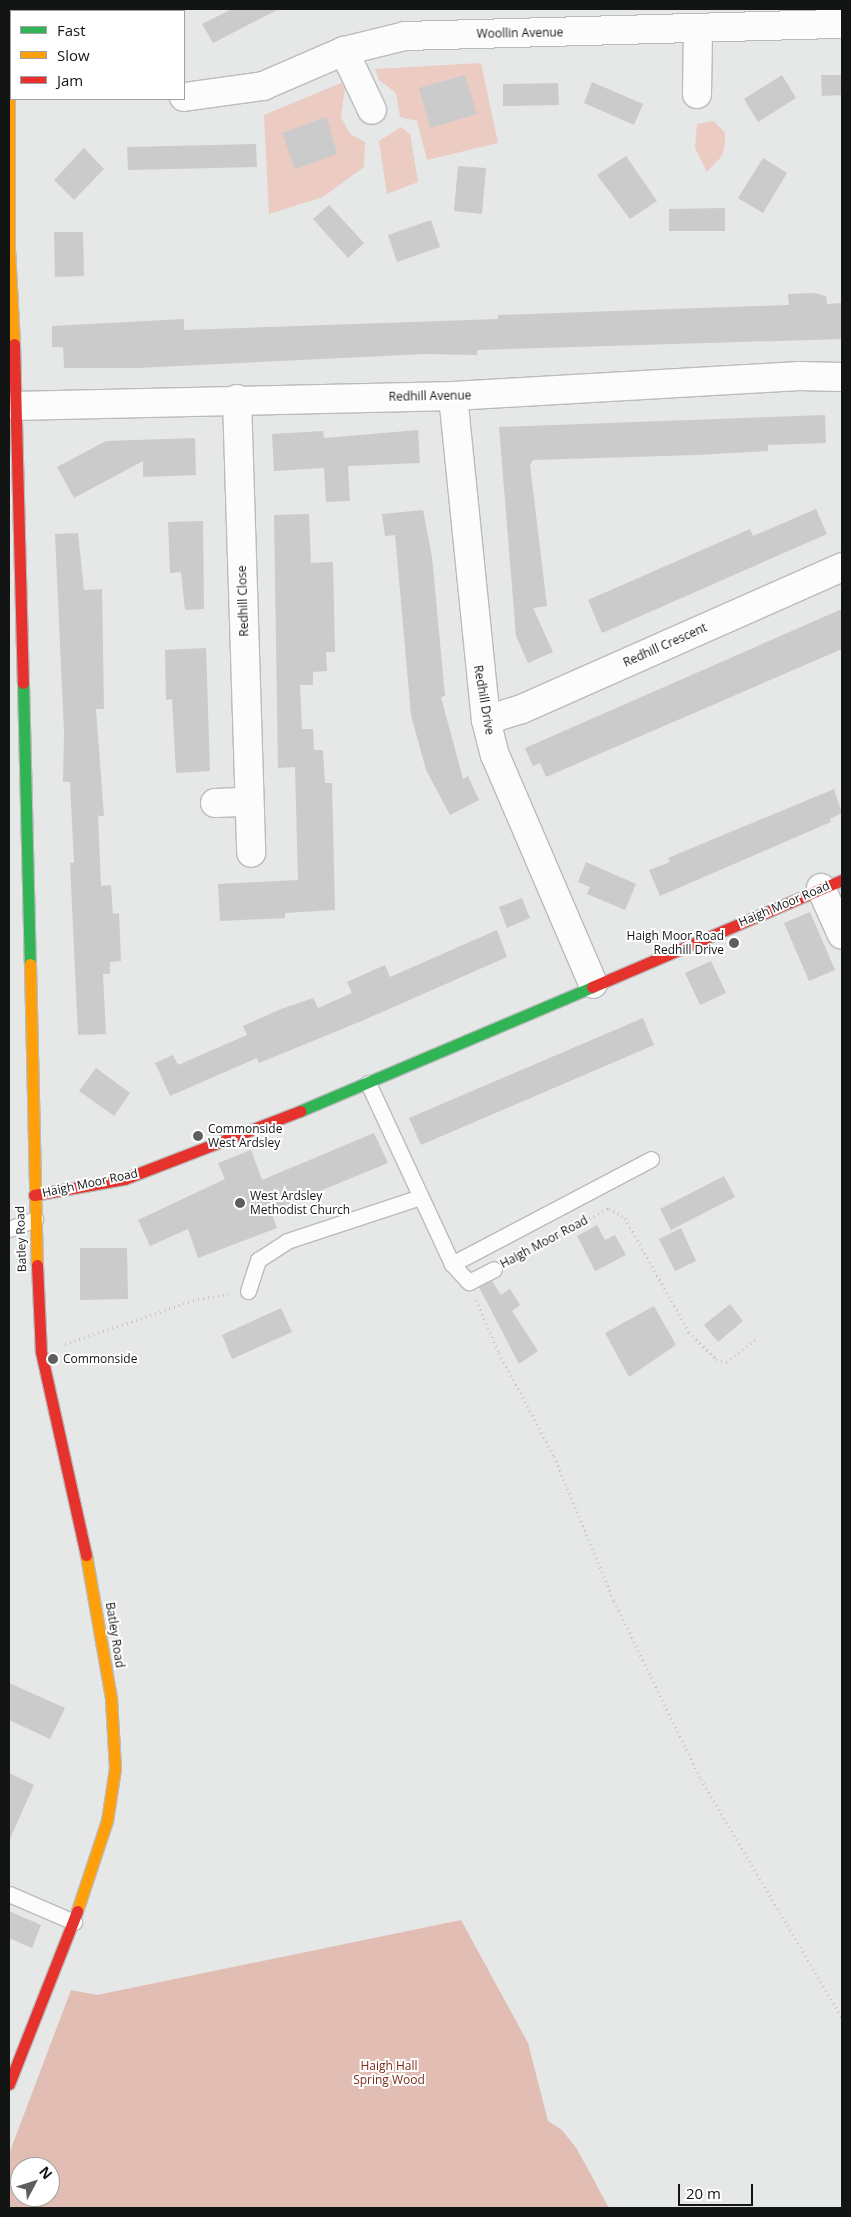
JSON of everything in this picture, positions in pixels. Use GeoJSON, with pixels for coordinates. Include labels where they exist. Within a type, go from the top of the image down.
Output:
{"type":"FeatureCollection","features":[{"type":"Feature","properties":{"kind":"street","name":"Woollin Avenue"},"geometry":{"type":"LineString","coordinates":[[185,97],[263,86],[344,50],[405,36],[842,24]]}},
{"type":"Feature","properties":{"kind":"street"},"geometry":{"type":"LineString","coordinates":[[697,94],[698,29]]}},
{"type":"Feature","properties":{"kind":"street"},"geometry":{"type":"LineString","coordinates":[[344,50],[372,110]]}},
{"type":"Feature","properties":{"kind":"street","name":"Batley Road"},"geometry":{"type":"LineString","coordinates":[[9,68],[9,249],[34,1195],[41,1352],[95,1597],[111,1698],[115,1768],[107,1821],[74,1922],[9,2084]]}},
{"type":"Feature","properties":{"kind":"street","name":"Redhill Avenue"},"geometry":{"type":"LineString","coordinates":[[15,423],[237,399],[453,396],[799,376],[842,377]]}},
{"type":"Feature","properties":{"kind":"street","name":"Redhill Drive"},"geometry":{"type":"LineString","coordinates":[[453,396],[486,720],[495,755],[593,984]]}},
{"type":"Feature","properties":{"kind":"street","name":"Redhill Close"},"geometry":{"type":"LineString","coordinates":[[237,399],[251,853]]}},
{"type":"Feature","properties":{"kind":"street","name":"Redhill Crescent"},"geometry":{"type":"LineString","coordinates":[[486,720],[531,705],[842,567]]}},
{"type":"Feature","properties":{"kind":"street"},"geometry":{"type":"LineString","coordinates":[[215,803],[249,802]]}},
{"type":"Feature","properties":{"kind":"street"},"geometry":{"type":"LineString","coordinates":[[832,884],[842,936]]}},
{"type":"Feature","properties":{"kind":"street","name":"Haigh Moor Road"},"geometry":{"type":"LineString","coordinates":[[34,1195],[124,1179],[226,1143],[593,984],[832,884]]}},
{"type":"Feature","properties":{"kind":"lane"},"geometry":{"type":"LineString","coordinates":[[368,1083],[452,1264],[469,1282]]}},
{"type":"Feature","properties":{"kind":"lane"},"geometry":{"type":"LineString","coordinates":[[452,1264],[651,1159]]}},
{"type":"Feature","properties":{"kind":"lane"},"geometry":{"type":"LineString","coordinates":[[248,1291],[258,1260],[287,1241],[420,1197]]}},
{"type":"Feature","properties":{"kind":"lane"},"geometry":{"type":"LineString","coordinates":[[9,1229],[35,1219]]}},
{"type":"Feature","properties":{"kind":"lane","name":"Haigh Moor Road"},"geometry":{"type":"LineString","coordinates":[[469,1282],[494,1269]]}},
{"type":"Feature","properties":{"kind":"lane"},"geometry":{"type":"LineString","coordinates":[[9,1894],[74,1922]]}},
{"type":"Feature","properties":{"kind":"path","name":"Haigh Moor Road"},"geometry":{"type":"LineString","coordinates":[[494,1269],[609,1208],[625,1218],[689,1332],[716,1360],[727,1362],[755,1340]]}},
{"type":"Feature","properties":{"kind":"path"},"geometry":{"type":"LineString","coordinates":[[469,1282],[499,1353],[554,1456],[614,1601],[701,1779],[842,2017]]}},
{"type":"Feature","properties":{"kind":"path"},"geometry":{"type":"LineString","coordinates":[[41,1352],[198,1299],[248,1291]]}},
{"type":"Feature","properties":{"kind":"shaded area"},"geometry":{"type":"Polygon","coordinates":[[[481,63],[498,143],[427,160],[417,121],[400,117],[396,93],[379,80],[375,69],[481,63]]]}},
{"type":"Feature","properties":{"kind":"shaded area"},"geometry":{"type":"Polygon","coordinates":[[[341,83],[345,88],[341,117],[350,134],[365,142],[364,167],[323,197],[269,214],[264,115],[341,83]]]}},
{"type":"Feature","properties":{"kind":"shaded area"},"geometry":{"type":"Polygon","coordinates":[[[714,121],[725,133],[725,144],[722,156],[707,172],[695,148],[697,124],[714,121]]]}},
{"type":"Feature","properties":{"kind":"shaded area"},"geometry":{"type":"Polygon","coordinates":[[[401,127],[410,134],[418,182],[387,194],[379,141],[401,127]]]}},
{"type":"Feature","properties":{"kind":"green space","name":"Haigh Hall Spring Wood"},"geometry":{"type":"Polygon","coordinates":[[[461,1920],[528,2043],[548,2121],[562,2130],[577,2149],[609,2208],[9,2208],[9,2154],[71,1990],[97,1995],[461,1920]]]}},
{"type":"Feature","properties":{"kind":"building"},"geometry":{"type":"Polygon","coordinates":[[[232,9],[279,9],[213,43],[202,24],[232,9]]]}},
{"type":"Feature","properties":{"kind":"building"},"geometry":{"type":"Polygon","coordinates":[[[465,75],[477,114],[430,128],[419,88],[465,75]]]}},
{"type":"Feature","properties":{"kind":"building"},"geometry":{"type":"Polygon","coordinates":[[[782,75],[796,98],[758,122],[744,99],[782,75]]]}},
{"type":"Feature","properties":{"kind":"building"},"geometry":{"type":"Polygon","coordinates":[[[821,75],[842,75],[842,95],[822,96],[821,75]]]}},
{"type":"Feature","properties":{"kind":"building"},"geometry":{"type":"Polygon","coordinates":[[[592,82],[643,104],[634,125],[584,103],[592,82]]]}},
{"type":"Feature","properties":{"kind":"building"},"geometry":{"type":"Polygon","coordinates":[[[558,83],[559,105],[503,106],[503,84],[558,83]]]}},
{"type":"Feature","properties":{"kind":"building"},"geometry":{"type":"Polygon","coordinates":[[[327,117],[337,154],[295,169],[282,133],[327,117]]]}},
{"type":"Feature","properties":{"kind":"building"},"geometry":{"type":"Polygon","coordinates":[[[256,144],[257,167],[128,170],[127,147],[256,144]]]}},
{"type":"Feature","properties":{"kind":"building"},"geometry":{"type":"Polygon","coordinates":[[[84,148],[104,169],[74,200],[54,180],[84,148]]]}},
{"type":"Feature","properties":{"kind":"building"},"geometry":{"type":"Polygon","coordinates":[[[626,156],[657,201],[630,219],[597,175],[626,156]]]}},
{"type":"Feature","properties":{"kind":"building"},"geometry":{"type":"Polygon","coordinates":[[[763,158],[787,173],[763,213],[738,198],[763,158]]]}},
{"type":"Feature","properties":{"kind":"building"},"geometry":{"type":"Polygon","coordinates":[[[458,166],[486,168],[482,214],[454,211],[458,166]]]}},
{"type":"Feature","properties":{"kind":"building"},"geometry":{"type":"Polygon","coordinates":[[[329,205],[364,243],[348,258],[313,219],[329,205]]]}},
{"type":"Feature","properties":{"kind":"building"},"geometry":{"type":"Polygon","coordinates":[[[725,208],[725,231],[669,231],[669,209],[725,208]]]}},
{"type":"Feature","properties":{"kind":"building"},"geometry":{"type":"Polygon","coordinates":[[[431,220],[440,247],[397,262],[388,235],[431,220]]]}},
{"type":"Feature","properties":{"kind":"building"},"geometry":{"type":"Polygon","coordinates":[[[54,232],[83,232],[84,276],[55,277],[54,232]]]}},
{"type":"Feature","properties":{"kind":"building"},"geometry":{"type":"Polygon","coordinates":[[[815,293],[826,296],[827,304],[841,303],[842,339],[477,350],[477,355],[425,354],[137,368],[64,368],[63,347],[52,347],[52,326],[184,319],[184,330],[498,319],[498,315],[789,305],[788,294],[815,293]]]}},
{"type":"Feature","properties":{"kind":"building"},"geometry":{"type":"Polygon","coordinates":[[[825,415],[826,443],[768,445],[768,451],[533,460],[530,465],[547,606],[533,608],[553,652],[528,663],[516,636],[499,427],[825,415]]]}},
{"type":"Feature","properties":{"kind":"building"},"geometry":{"type":"Polygon","coordinates":[[[418,430],[420,463],[348,466],[350,501],[326,502],[324,468],[274,471],[272,434],[323,431],[324,438],[418,430]]]}},
{"type":"Feature","properties":{"kind":"building"},"geometry":{"type":"Polygon","coordinates":[[[195,438],[196,475],[143,477],[143,461],[74,498],[57,467],[106,441],[195,438]]]}},
{"type":"Feature","properties":{"kind":"building"},"geometry":{"type":"Polygon","coordinates":[[[816,509],[827,534],[602,633],[588,600],[750,529],[753,536],[816,509]]]}},
{"type":"Feature","properties":{"kind":"building"},"geometry":{"type":"Polygon","coordinates":[[[423,510],[432,557],[445,696],[441,697],[463,779],[468,776],[479,800],[450,815],[426,770],[411,715],[395,535],[385,536],[382,514],[423,510]]]}},
{"type":"Feature","properties":{"kind":"building"},"geometry":{"type":"Polygon","coordinates":[[[309,514],[311,563],[333,562],[335,652],[326,652],[327,671],[313,672],[313,685],[300,685],[302,729],[313,729],[314,750],[323,750],[325,783],[332,783],[335,910],[285,913],[285,918],[220,921],[218,884],[298,880],[295,767],[278,768],[274,515],[309,514]]]}},
{"type":"Feature","properties":{"kind":"building"},"geometry":{"type":"Polygon","coordinates":[[[203,521],[204,609],[185,610],[181,572],[170,573],[168,522],[203,521]]]}},
{"type":"Feature","properties":{"kind":"building"},"geometry":{"type":"Polygon","coordinates":[[[78,533],[84,590],[102,589],[104,709],[96,709],[104,816],[98,816],[101,886],[111,885],[113,914],[119,913],[121,961],[110,962],[110,974],[103,974],[106,1034],[78,1035],[70,863],[74,863],[70,782],[63,782],[64,732],[55,534],[78,533]]]}},
{"type":"Feature","properties":{"kind":"building"},"geometry":{"type":"Polygon","coordinates":[[[842,609],[842,649],[546,777],[540,763],[533,766],[525,748],[842,609]]]}},
{"type":"Feature","properties":{"kind":"building"},"geometry":{"type":"Polygon","coordinates":[[[206,648],[210,771],[176,773],[172,699],[166,700],[165,650],[206,648]]]}},
{"type":"Feature","properties":{"kind":"building"},"geometry":{"type":"Polygon","coordinates":[[[834,789],[842,813],[830,819],[831,822],[660,896],[649,870],[670,862],[668,858],[834,789]]]}},
{"type":"Feature","properties":{"kind":"building"},"geometry":{"type":"Polygon","coordinates":[[[586,862],[636,884],[625,910],[587,894],[590,887],[578,882],[586,862]]]}},
{"type":"Feature","properties":{"kind":"building"},"geometry":{"type":"Polygon","coordinates":[[[522,898],[530,918],[507,928],[499,907],[522,898]]]}},
{"type":"Feature","properties":{"kind":"building"},"geometry":{"type":"Polygon","coordinates":[[[810,912],[835,970],[809,981],[784,923],[810,912]]]}},
{"type":"Feature","properties":{"kind":"building"},"geometry":{"type":"Polygon","coordinates":[[[497,930],[507,957],[364,1020],[259,1063],[257,1058],[170,1096],[155,1063],[173,1055],[178,1065],[247,1035],[243,1026],[281,1009],[313,998],[318,1008],[352,993],[347,982],[385,965],[390,977],[497,930]]]}},
{"type":"Feature","properties":{"kind":"building"},"geometry":{"type":"Polygon","coordinates":[[[711,961],[726,993],[700,1005],[685,973],[711,961]]]}},
{"type":"Feature","properties":{"kind":"building"},"geometry":{"type":"Polygon","coordinates":[[[643,1018],[654,1045],[421,1145],[409,1118],[643,1018]]]}},
{"type":"Feature","properties":{"kind":"building"},"geometry":{"type":"Polygon","coordinates":[[[96,1068],[130,1093],[114,1116],[79,1091],[96,1068]]]}},
{"type":"Feature","properties":{"kind":"building"},"geometry":{"type":"Polygon","coordinates":[[[374,1133],[388,1163],[271,1211],[277,1228],[198,1258],[188,1229],[150,1246],[138,1220],[225,1179],[218,1163],[251,1150],[262,1180],[374,1133]]]}},
{"type":"Feature","properties":{"kind":"building"},"geometry":{"type":"Polygon","coordinates":[[[724,1176],[735,1197],[671,1230],[660,1209],[724,1176]]]}},
{"type":"Feature","properties":{"kind":"building"},"geometry":{"type":"Polygon","coordinates":[[[597,1225],[605,1240],[615,1235],[626,1255],[595,1271],[577,1236],[597,1225]]]}},
{"type":"Feature","properties":{"kind":"building"},"geometry":{"type":"Polygon","coordinates":[[[681,1228],[696,1261],[675,1271],[659,1239],[681,1228]]]}},
{"type":"Feature","properties":{"kind":"building"},"geometry":{"type":"Polygon","coordinates":[[[80,1248],[127,1248],[128,1299],[80,1300],[80,1248]]]}},
{"type":"Feature","properties":{"kind":"building"},"geometry":{"type":"Polygon","coordinates":[[[492,1281],[501,1295],[510,1289],[520,1305],[512,1311],[538,1351],[519,1364],[479,1287],[492,1281]]]}},
{"type":"Feature","properties":{"kind":"building"},"geometry":{"type":"Polygon","coordinates":[[[730,1304],[743,1321],[718,1342],[704,1325],[730,1304]]]}},
{"type":"Feature","properties":{"kind":"building"},"geometry":{"type":"Polygon","coordinates":[[[654,1306],[676,1345],[629,1377],[605,1333],[654,1306]]]}},
{"type":"Feature","properties":{"kind":"building"},"geometry":{"type":"Polygon","coordinates":[[[281,1308],[292,1332],[232,1359],[222,1335],[281,1308]]]}},
{"type":"Feature","properties":{"kind":"building"},"geometry":{"type":"Polygon","coordinates":[[[9,1683],[65,1708],[50,1739],[9,1720],[9,1683]]]}},
{"type":"Feature","properties":{"kind":"building"},"geometry":{"type":"Polygon","coordinates":[[[9,1773],[34,1785],[9,1841],[9,1773]]]}},
{"type":"Feature","properties":{"kind":"building"},"geometry":{"type":"Polygon","coordinates":[[[9,1911],[41,1925],[32,1948],[9,1938],[9,1911]]]}},
{"type":"Feature","properties":{"kind":"traffic: fast"},"geometry":{"type":"LineString","coordinates":[[23,683],[30,964]]}},
{"type":"Feature","properties":{"kind":"traffic: fast"},"geometry":{"type":"LineString","coordinates":[[300,1111],[592,987]]}},
{"type":"Feature","properties":{"kind":"traffic: slow"},"geometry":{"type":"LineString","coordinates":[[9,68],[9,249],[14,344]]}},
{"type":"Feature","properties":{"kind":"traffic: slow"},"geometry":{"type":"LineString","coordinates":[[30,964],[37,1265]]}},
{"type":"Feature","properties":{"kind":"traffic: slow"},"geometry":{"type":"LineString","coordinates":[[77,1911],[107,1821],[115,1768],[111,1698],[86,1555]]}},
{"type":"Feature","properties":{"kind":"traffic: jam"},"geometry":{"type":"LineString","coordinates":[[14,344],[23,683]]}},
{"type":"Feature","properties":{"kind":"traffic: jam"},"geometry":{"type":"LineString","coordinates":[[592,987],[842,880]]}},
{"type":"Feature","properties":{"kind":"traffic: jam"},"geometry":{"type":"LineString","coordinates":[[34,1195],[124,1179],[300,1111]]}},
{"type":"Feature","properties":{"kind":"traffic: jam"},"geometry":{"type":"LineString","coordinates":[[37,1265],[41,1352],[86,1555]]}},
{"type":"Feature","properties":{"kind":"traffic: jam"},"geometry":{"type":"LineString","coordinates":[[9,2084],[77,1911]]}},
{"type":"Feature","properties":{"kind":"place","name":"Haigh Moor Road Redhill Drive"},"geometry":{"type":"Point","coordinates":[734,943]}},
{"type":"Feature","properties":{"kind":"place","name":"Commonside West Ardsley"},"geometry":{"type":"Point","coordinates":[198,1136]}},
{"type":"Feature","properties":{"kind":"place","name":"West Ardsley Methodist Church"},"geometry":{"type":"Point","coordinates":[240,1203]}},
{"type":"Feature","properties":{"kind":"place","name":"Commonside"},"geometry":{"type":"Point","coordinates":[53,1359]}}]}
